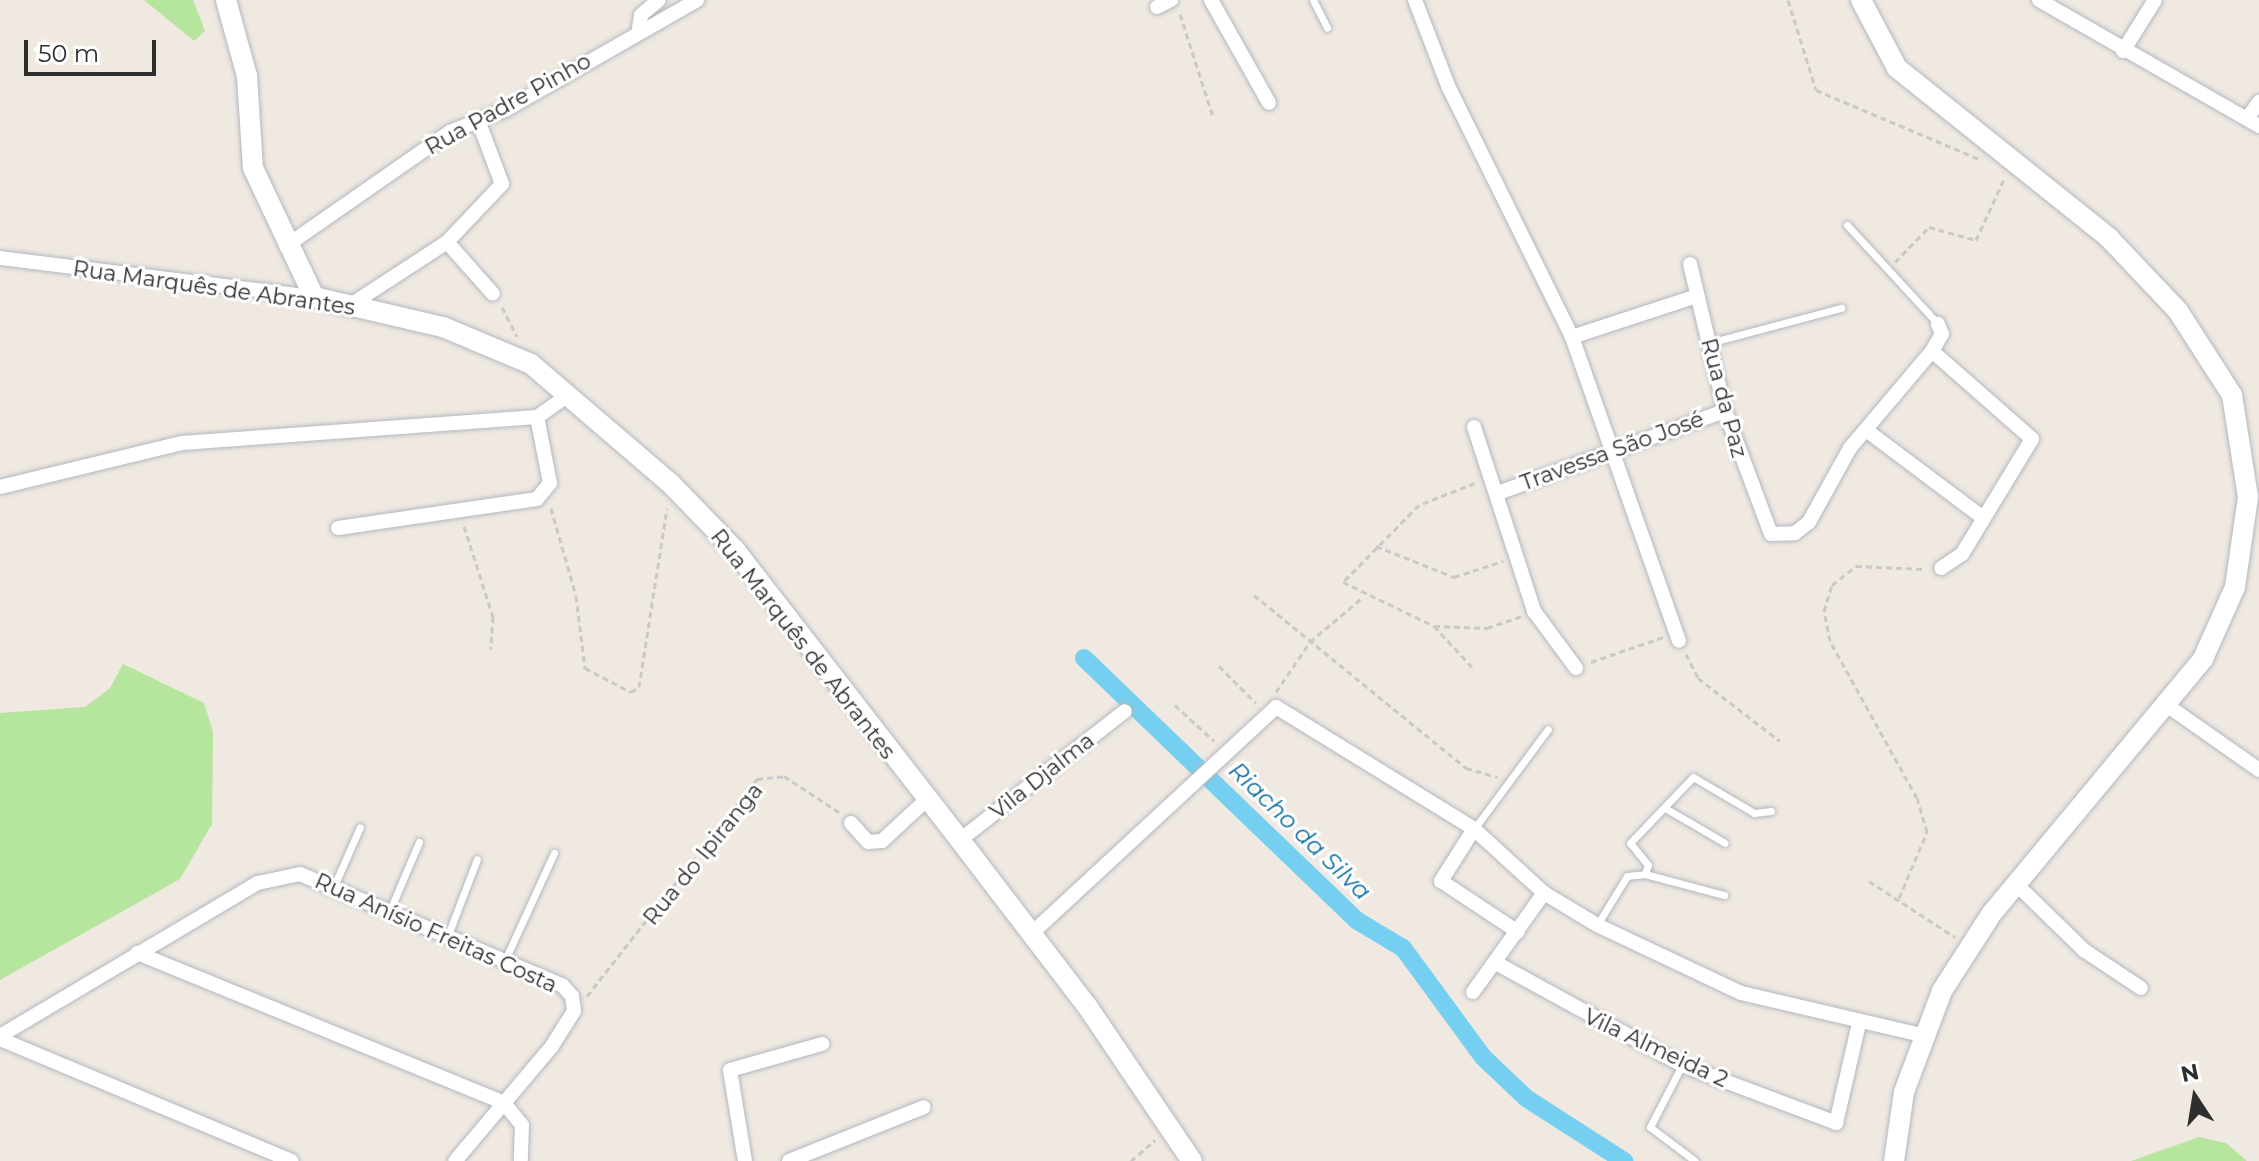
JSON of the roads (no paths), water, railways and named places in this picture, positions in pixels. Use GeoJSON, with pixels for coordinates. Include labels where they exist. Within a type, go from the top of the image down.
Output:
{"type":"FeatureCollection","features":[{"type":"Feature","properties":{"kind":"street"},"geometry":{"type":"LineString","coordinates":[[226,0],[247,76],[253,168],[286,246],[314,297]]}},
{"type":"Feature","properties":{"kind":"street"},"geometry":{"type":"LineString","coordinates":[[639,29],[641,15],[659,0]]}},
{"type":"Feature","properties":{"kind":"street","name":"Rua Padre Pinho"},"geometry":{"type":"LineString","coordinates":[[286,246],[450,132],[478,120],[639,29],[697,0]]}},
{"type":"Feature","properties":{"kind":"street"},"geometry":{"type":"LineString","coordinates":[[1211,0],[1269,103]]}},
{"type":"Feature","properties":{"kind":"street"},"geometry":{"type":"LineString","coordinates":[[1415,0],[1449,88],[1572,337],[1679,641]]}},
{"type":"Feature","properties":{"kind":"street"},"geometry":{"type":"LineString","coordinates":[[1861,0],[1897,68],[2109,238],[2178,311],[2239,414],[2248,497],[2235,587],[2203,659],[2168,706],[2016,884],[1968,946],[1922,1035],[1894,1161]]}},
{"type":"Feature","properties":{"kind":"street"},"geometry":{"type":"LineString","coordinates":[[2039,0],[2123,51],[2256,114]]}},
{"type":"Feature","properties":{"kind":"street"},"geometry":{"type":"LineString","coordinates":[[2123,51],[2155,0]]}},
{"type":"Feature","properties":{"kind":"street"},"geometry":{"type":"LineString","coordinates":[[352,304],[447,242],[502,184],[478,120]]}},
{"type":"Feature","properties":{"kind":"street"},"geometry":{"type":"LineString","coordinates":[[447,242],[493,294]]}},
{"type":"Feature","properties":{"kind":"street","name":"Rua Marquês de Abrantes"},"geometry":{"type":"LineString","coordinates":[[0,258],[352,304],[463,334],[531,364],[735,550],[925,801],[960,840],[1031,934],[1192,1161]]}},
{"type":"Feature","properties":{"kind":"street","name":"Rua da Paz"},"geometry":{"type":"LineString","coordinates":[[1690,264],[1725,411],[1766,530],[1786,535],[1802,529],[1866,430]]}},
{"type":"Feature","properties":{"kind":"street"},"geometry":{"type":"LineString","coordinates":[[1572,337],[1697,296]]}},
{"type":"Feature","properties":{"kind":"street"},"geometry":{"type":"LineString","coordinates":[[1938,324],[1942,334],[1932,351],[1866,430],[1983,518]]}},
{"type":"Feature","properties":{"kind":"street"},"geometry":{"type":"LineString","coordinates":[[1932,351],[2024,427],[2032,445],[1962,554],[1941,568]]}},
{"type":"Feature","properties":{"kind":"street"},"geometry":{"type":"LineString","coordinates":[[0,487],[182,443],[537,417],[568,395]]}},
{"type":"Feature","properties":{"kind":"street","name":"Travessa São José"},"geometry":{"type":"LineString","coordinates":[[1496,486],[1612,453],[1725,411]]}},
{"type":"Feature","properties":{"kind":"street"},"geometry":{"type":"LineString","coordinates":[[338,528],[461,514],[545,493],[548,459],[537,417]]}},
{"type":"Feature","properties":{"kind":"street"},"geometry":{"type":"LineString","coordinates":[[1474,427],[1496,486],[1515,558],[1534,611],[1576,668]]}},
{"type":"Feature","properties":{"kind":"street"},"geometry":{"type":"LineString","coordinates":[[2168,706],[2259,770]]}},
{"type":"Feature","properties":{"kind":"street","name":"Vila Djalma"},"geometry":{"type":"LineString","coordinates":[[960,840],[1125,711]]}},
{"type":"Feature","properties":{"kind":"street"},"geometry":{"type":"LineString","coordinates":[[1031,934],[1207,778],[1272,711],[1474,829],[1497,856],[1544,893],[1597,925],[1741,993],[1859,1023],[1922,1035]]}},
{"type":"Feature","properties":{"kind":"street"},"geometry":{"type":"LineString","coordinates":[[851,823],[868,842],[882,841],[925,801]]}},
{"type":"Feature","properties":{"kind":"street"},"geometry":{"type":"LineString","coordinates":[[1474,829],[1441,881],[1518,932]]}},
{"type":"Feature","properties":{"kind":"street","name":"Rua Anísio Freitas Costa"},"geometry":{"type":"LineString","coordinates":[[137,953],[283,873],[334,886],[562,985],[574,1011],[504,1103]]}},
{"type":"Feature","properties":{"kind":"street"},"geometry":{"type":"LineString","coordinates":[[2016,884],[2085,951],[2141,988]]}},
{"type":"Feature","properties":{"kind":"street"},"geometry":{"type":"LineString","coordinates":[[1473,992],[1544,893]]}},
{"type":"Feature","properties":{"kind":"street"},"geometry":{"type":"LineString","coordinates":[[0,1037],[137,953],[504,1103],[522,1125],[521,1161]]}},
{"type":"Feature","properties":{"kind":"street","name":"Vila Almeida 2"},"geometry":{"type":"LineString","coordinates":[[1496,963],[1682,1065],[1823,1119],[1843,1117],[1859,1023]]}},
{"type":"Feature","properties":{"kind":"street"},"geometry":{"type":"LineString","coordinates":[[0,1037],[291,1161]]}},
{"type":"Feature","properties":{"kind":"street"},"geometry":{"type":"LineString","coordinates":[[745,1161],[728,1087],[735,1065],[822,1044]]}},
{"type":"Feature","properties":{"kind":"street"},"geometry":{"type":"LineString","coordinates":[[455,1161],[504,1103]]}},
{"type":"Feature","properties":{"kind":"street"},"geometry":{"type":"LineString","coordinates":[[789,1161],[924,1107]]}},
{"type":"Feature","properties":{"kind":"lane"},"geometry":{"type":"LineString","coordinates":[[1313,0],[1327,28]]}},
{"type":"Feature","properties":{"kind":"lane"},"geometry":{"type":"LineString","coordinates":[[1847,225],[1886,273],[1938,324]]}},
{"type":"Feature","properties":{"kind":"lane"},"geometry":{"type":"LineString","coordinates":[[1709,343],[1841,308]]}},
{"type":"Feature","properties":{"kind":"lane"},"geometry":{"type":"LineString","coordinates":[[1474,829],[1548,729]]}},
{"type":"Feature","properties":{"kind":"lane"},"geometry":{"type":"LineString","coordinates":[[1645,874],[1648,865],[1629,852],[1630,843],[1693,777],[1754,813],[1771,811]]}},
{"type":"Feature","properties":{"kind":"lane"},"geometry":{"type":"LineString","coordinates":[[1665,808],[1725,843]]}},
{"type":"Feature","properties":{"kind":"lane"},"geometry":{"type":"LineString","coordinates":[[334,886],[360,827]]}},
{"type":"Feature","properties":{"kind":"lane"},"geometry":{"type":"LineString","coordinates":[[390,910],[419,842]]}},
{"type":"Feature","properties":{"kind":"lane"},"geometry":{"type":"LineString","coordinates":[[505,960],[554,853]]}},
{"type":"Feature","properties":{"kind":"lane"},"geometry":{"type":"LineString","coordinates":[[448,935],[477,859]]}},
{"type":"Feature","properties":{"kind":"lane"},"geometry":{"type":"LineString","coordinates":[[1597,925],[1627,876],[1645,874],[1724,895]]}},
{"type":"Feature","properties":{"kind":"lane"},"geometry":{"type":"LineString","coordinates":[[1682,1065],[1653,1119],[1657,1134],[1695,1161]]}},
{"type":"Feature","properties":{"kind":"waterway","name":"Riacho da Silva"},"geometry":{"type":"LineString","coordinates":[[1084,658],[1356,920],[1403,948],[1483,1057],[1526,1098],[1624,1161]]}}]}
